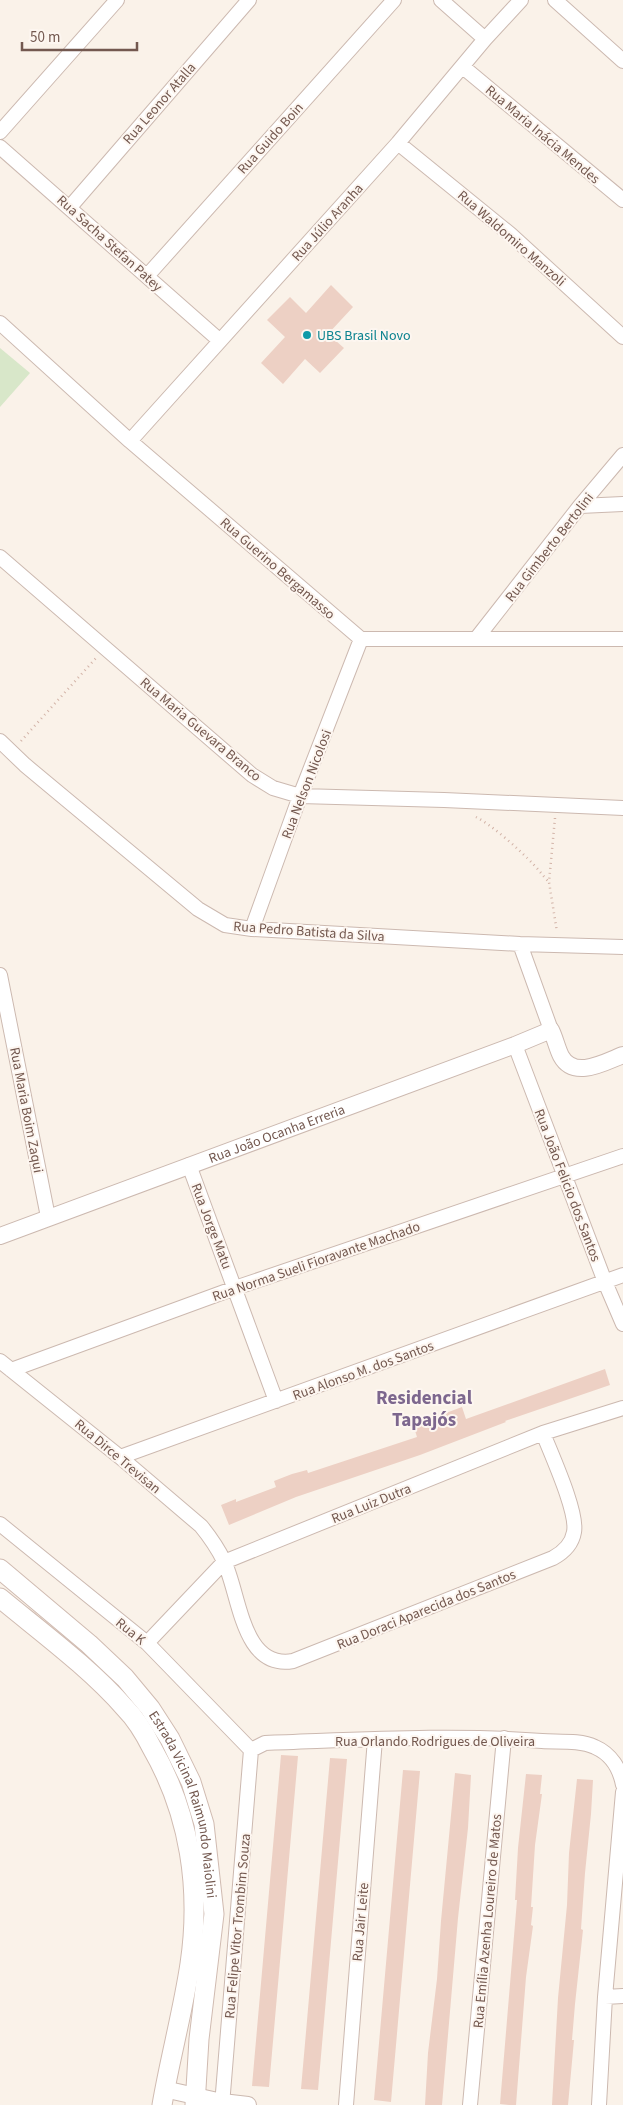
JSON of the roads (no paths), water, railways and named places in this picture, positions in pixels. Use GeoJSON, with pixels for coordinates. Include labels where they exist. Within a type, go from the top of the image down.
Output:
{"type":"FeatureCollection","features":[{"type":"Feature","properties":{"kind":"main road","name":"Estrada Vicinal Raimundo Maiolini"},"geometry":{"type":"LineString","coordinates":[[0,1569],[90,1644],[125,1678],[150,1708],[170,1739],[191,1782],[204,1824],[214,1914],[199,2038],[196,2100]]}},
{"type":"Feature","properties":{"kind":"main road","name":"Estrada Vicinal Raimundo Maiolini"},"geometry":{"type":"LineString","coordinates":[[0,1598],[106,1688],[126,1709],[145,1735],[172,1788],[185,1830],[191,1858],[194,1892],[190,1964],[163,2097]]}},
{"type":"Feature","properties":{"kind":"street"},"geometry":{"type":"LineString","coordinates":[[0,132],[117,0]]}},
{"type":"Feature","properties":{"kind":"street","name":"Rua Leonor Atalla"},"geometry":{"type":"LineString","coordinates":[[70,207],[249,0]]}},
{"type":"Feature","properties":{"kind":"street","name":"Rua Guido Boin"},"geometry":{"type":"LineString","coordinates":[[147,276],[394,0]]}},
{"type":"Feature","properties":{"kind":"street"},"geometry":{"type":"LineString","coordinates":[[441,0],[485,39]]}},
{"type":"Feature","properties":{"kind":"street","name":"Rua Júlio Aranha"},"geometry":{"type":"LineString","coordinates":[[130,441],[398,142],[485,39],[521,0]]}},
{"type":"Feature","properties":{"kind":"street"},"geometry":{"type":"LineString","coordinates":[[555,0],[623,61]]}},
{"type":"Feature","properties":{"kind":"street","name":"Rua Maria Inácia Mendes"},"geometry":{"type":"LineString","coordinates":[[463,67],[623,200]]}},
{"type":"Feature","properties":{"kind":"street","name":"Rua Waldomiro Manzoli"},"geometry":{"type":"LineString","coordinates":[[398,142],[510,234],[623,337]]}},
{"type":"Feature","properties":{"kind":"street","name":"Rua Sacha Stefan Patey"},"geometry":{"type":"LineString","coordinates":[[0,147],[219,340]]}},
{"type":"Feature","properties":{"kind":"street","name":"Rua Guerino Bergamasso"},"geometry":{"type":"LineString","coordinates":[[0,324],[130,441],[361,639]]}},
{"type":"Feature","properties":{"kind":"street","name":"Rua Gimberto Bertolini"},"geometry":{"type":"LineString","coordinates":[[476,638],[580,506],[623,456]]}},
{"type":"Feature","properties":{"kind":"street"},"geometry":{"type":"LineString","coordinates":[[580,506],[623,504]]}},
{"type":"Feature","properties":{"kind":"street","name":"Rua Maria Guevara Branco"},"geometry":{"type":"LineString","coordinates":[[0,557],[252,775],[273,788],[300,796],[623,808]]}},
{"type":"Feature","properties":{"kind":"street"},"geometry":{"type":"LineString","coordinates":[[361,639],[623,639]]}},
{"type":"Feature","properties":{"kind":"street","name":"Rua Nelson Nicolosi"},"geometry":{"type":"LineString","coordinates":[[252,929],[300,796],[361,639]]}},
{"type":"Feature","properties":{"kind":"street","name":"Rua Pedro Batista da Silva"},"geometry":{"type":"LineString","coordinates":[[0,741],[6,751],[198,909],[225,925],[252,929],[520,944],[623,947]]}},
{"type":"Feature","properties":{"kind":"street"},"geometry":{"type":"LineString","coordinates":[[520,944],[562,1057],[575,1068],[582,1069],[623,1055]]}},
{"type":"Feature","properties":{"kind":"street","name":"Rua Maria Boim Zaqui"},"geometry":{"type":"LineString","coordinates":[[0,975],[48,1217]]}},
{"type":"Feature","properties":{"kind":"street","name":"Rua João Ocanha Erreria"},"geometry":{"type":"LineString","coordinates":[[0,1236],[551,1030]]}},
{"type":"Feature","properties":{"kind":"street","name":"Rua João Felicio dos Santos"},"geometry":{"type":"LineString","coordinates":[[515,1045],[605,1282],[623,1324]]}},
{"type":"Feature","properties":{"kind":"street","name":"Rua Norma Sueli Fioravante Machado"},"geometry":{"type":"LineString","coordinates":[[5,1365],[623,1156]]}},
{"type":"Feature","properties":{"kind":"street","name":"Rua Jorge Matu"},"geometry":{"type":"LineString","coordinates":[[189,1165],[276,1401]]}},
{"type":"Feature","properties":{"kind":"street","name":"Rua Alonso M. dos Santos"},"geometry":{"type":"LineString","coordinates":[[120,1457],[623,1275]]}},
{"type":"Feature","properties":{"kind":"street","name":"Rua Dirce Trevisan"},"geometry":{"type":"LineString","coordinates":[[5,1365],[120,1457],[201,1526],[211,1538],[224,1562],[250,1639],[256,1649],[270,1659]]}},
{"type":"Feature","properties":{"kind":"street","name":"Rua Luiz Dutra"},"geometry":{"type":"LineString","coordinates":[[147,1644],[224,1562],[543,1433],[623,1408]]}},
{"type":"Feature","properties":{"kind":"street","name":"Rua Doraci Aparecida dos Santos"},"geometry":{"type":"LineString","coordinates":[[270,1659],[282,1662],[293,1661],[553,1558],[563,1552],[573,1538],[574,1515],[543,1433]]}},
{"type":"Feature","properties":{"kind":"street","name":"Rua K"},"geometry":{"type":"LineString","coordinates":[[0,1524],[147,1644],[251,1750]]}},
{"type":"Feature","properties":{"kind":"street","name":"Rua Orlando Rodrigues de Oliveira"},"geometry":{"type":"LineString","coordinates":[[251,1750],[265,1743],[375,1739],[504,1738],[587,1744],[603,1751],[615,1764],[623,1785]]}},
{"type":"Feature","properties":{"kind":"street","name":"Rua Emília Azenha Loureiro de Matos"},"geometry":{"type":"LineString","coordinates":[[470,2105],[504,1738]]}},
{"type":"Feature","properties":{"kind":"street","name":"Rua Jair Leite"},"geometry":{"type":"LineString","coordinates":[[346,2105],[375,1739]]}},
{"type":"Feature","properties":{"kind":"street","name":"Rua Felipe Vitor Trombim Souza"},"geometry":{"type":"LineString","coordinates":[[222,2103],[251,1750]]}},
{"type":"Feature","properties":{"kind":"street"},"geometry":{"type":"LineString","coordinates":[[599,2105],[605,1997],[620,1864],[623,1792]]}},
{"type":"Feature","properties":{"kind":"street"},"geometry":{"type":"LineString","coordinates":[[605,1997],[623,1996]]}},
{"type":"Feature","properties":{"kind":"street"},"geometry":{"type":"LineString","coordinates":[[163,2097],[248,2105]]}},
{"type":"Feature","properties":{"kind":"place","name":"UBS Brasil Novo"},"geometry":{"type":"Point","coordinates":[307,335]}},
{"type":"Feature","properties":{"kind":"district","name":"Residencial Tapajós"},"geometry":{"type":"Point","coordinates":[424,1408]}}]}
